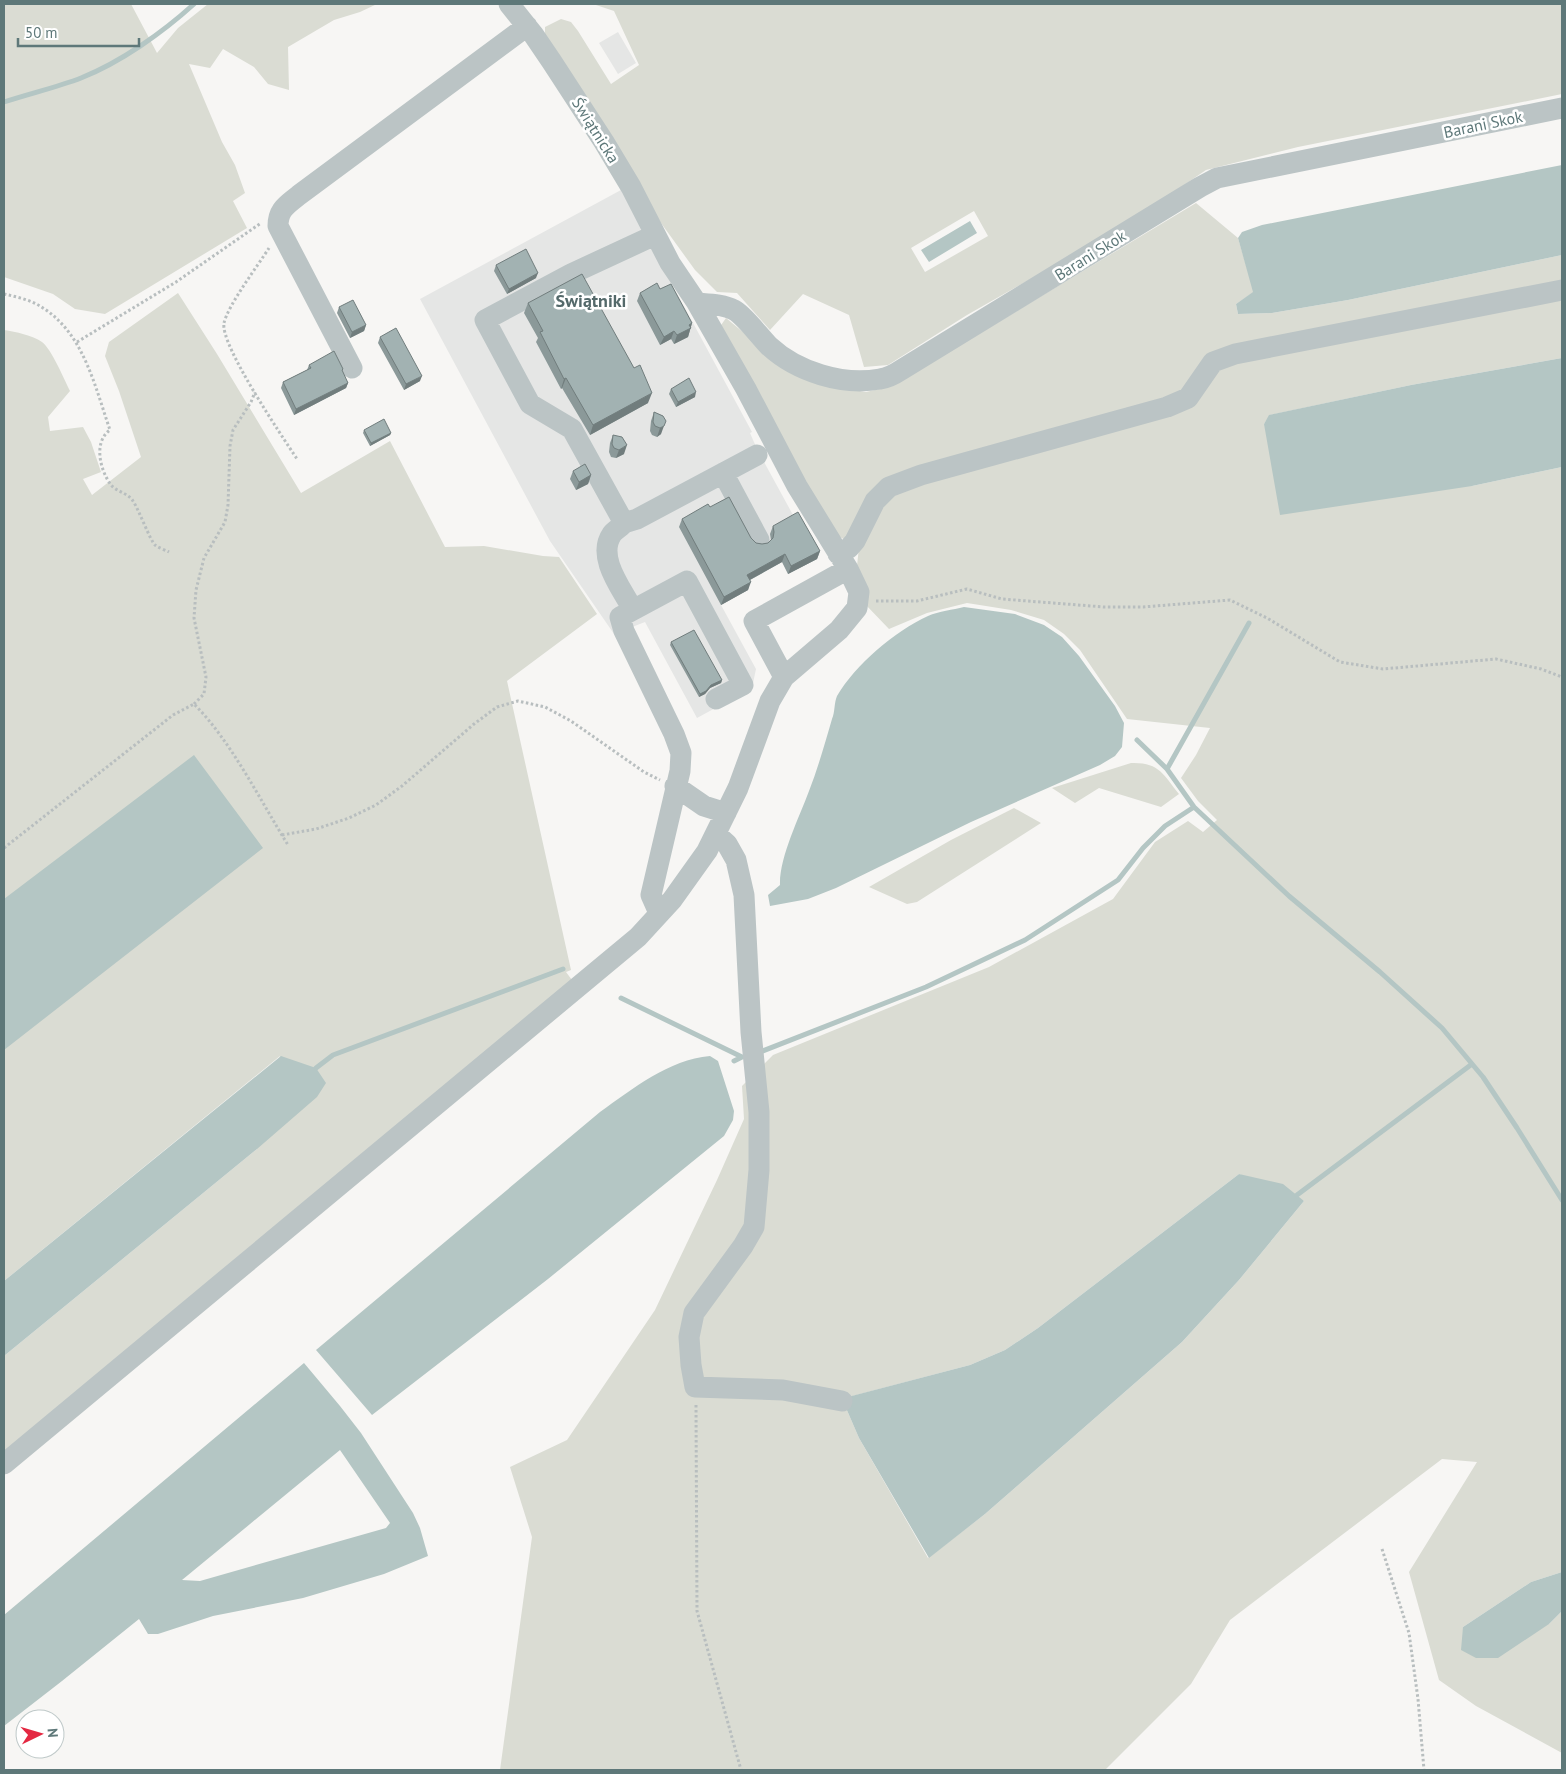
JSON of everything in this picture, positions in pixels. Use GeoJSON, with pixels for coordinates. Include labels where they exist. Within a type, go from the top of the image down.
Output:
{"type":"FeatureCollection","features":[{"type":"Feature","properties":{"kind":"street","name":"Świątnicka"},"geometry":{"type":"LineString","coordinates":[[509,4],[552,62],[599,134],[631,187],[670,263],[697,304]]}},
{"type":"Feature","properties":{"kind":"street"},"geometry":{"type":"LineString","coordinates":[[352,368],[278,221],[283,208],[527,26]]}},
{"type":"Feature","properties":{"kind":"street","name":"Barani Skok"},"geometry":{"type":"LineString","coordinates":[[697,304],[716,305],[736,310],[771,347],[805,369],[833,378],[851,381],[880,380],[896,374],[1217,178],[1562,108]]}},
{"type":"Feature","properties":{"kind":"street"},"geometry":{"type":"LineString","coordinates":[[624,524],[572,429],[530,404],[485,320],[571,274],[655,235]]}},
{"type":"Feature","properties":{"kind":"street"},"geometry":{"type":"LineString","coordinates":[[784,677],[754,622],[843,562],[876,501],[889,486],[921,475],[1166,407],[1188,398],[1212,362],[1235,354],[1562,290]]}},
{"type":"Feature","properties":{"kind":"street"},"geometry":{"type":"LineString","coordinates":[[4,1464],[638,937],[672,900],[707,852],[738,788],[770,701],[784,677],[839,630],[857,608],[859,592],[797,486],[746,389],[697,304]]}},
{"type":"Feature","properties":{"kind":"street"},"geometry":{"type":"LineString","coordinates":[[633,610],[610,569],[607,551],[612,534],[624,524],[637,519],[757,455]]}},
{"type":"Feature","properties":{"kind":"street"},"geometry":{"type":"LineString","coordinates":[[723,473],[759,540]]}},
{"type":"Feature","properties":{"kind":"street"},"geometry":{"type":"LineString","coordinates":[[659,914],[651,895],[680,771],[681,753],[670,725],[624,630],[620,617],[688,581],[744,685],[716,699]]}},
{"type":"Feature","properties":{"kind":"street"},"geometry":{"type":"LineString","coordinates":[[676,786],[704,806],[726,813]]}},
{"type":"Feature","properties":{"kind":"street"},"geometry":{"type":"LineString","coordinates":[[716,834],[728,844],[736,860],[744,895],[751,1032],[759,1112],[759,1170],[754,1227],[743,1246],[694,1313],[689,1337],[695,1387],[782,1390],[842,1401]]}},
{"type":"Feature","properties":{"kind":"path"},"geometry":{"type":"LineString","coordinates":[[77,342],[176,282],[270,217],[278,221],[270,247],[234,303],[224,322],[224,331],[236,361],[297,459]]}},
{"type":"Feature","properties":{"kind":"path"},"geometry":{"type":"LineString","coordinates":[[4,294],[25,299],[42,307],[63,325],[77,342],[110,430],[99,446],[103,468],[112,487],[130,497],[155,545],[169,552]]}},
{"type":"Feature","properties":{"kind":"path"},"geometry":{"type":"LineString","coordinates":[[4,848],[173,715],[194,704],[204,694],[206,677],[194,618],[196,590],[204,558],[225,522],[228,505],[230,446],[233,430],[251,402],[255,392]]}},
{"type":"Feature","properties":{"kind":"path"},"geometry":{"type":"LineString","coordinates":[[858,602],[917,601],[967,589],[1002,600],[1104,607],[1143,607],[1230,600],[1267,618],[1340,662],[1383,668],[1496,659],[1541,669],[1562,676]]}},
{"type":"Feature","properties":{"kind":"path"},"geometry":{"type":"LineString","coordinates":[[282,835],[316,829],[349,818],[376,805],[402,786],[474,724],[497,707],[518,701],[545,707],[570,721],[644,772],[676,786]]}},
{"type":"Feature","properties":{"kind":"path"},"geometry":{"type":"LineString","coordinates":[[194,704],[206,716],[232,752],[288,845]]}},
{"type":"Feature","properties":{"kind":"path"},"geometry":{"type":"LineString","coordinates":[[695,1387],[697,1611],[741,1770]]}},
{"type":"Feature","properties":{"kind":"path"},"geometry":{"type":"LineString","coordinates":[[1382,1550],[1409,1633],[1418,1699],[1424,1770]]}},
{"type":"Feature","properties":{"kind":"shaded area"},"geometry":{"type":"Polygon","coordinates":[[[4,4],[131,4],[157,53],[178,28],[208,4],[377,4],[360,12],[334,20],[288,47],[289,90],[268,84],[254,67],[223,49],[210,68],[189,64],[222,142],[235,165],[245,193],[233,201],[247,228],[105,314],[75,309],[53,294],[4,277],[4,4]]]}},
{"type":"Feature","properties":{"kind":"shaded area"},"geometry":{"type":"Polygon","coordinates":[[[593,4],[1562,4],[1562,94],[1298,147],[1206,170],[1124,226],[967,315],[888,365],[864,367],[849,315],[803,294],[770,330],[737,293],[717,292],[695,270],[661,223],[545,39],[545,27],[561,19],[571,22],[611,84],[639,65],[614,11],[593,4]],[[974,211],[911,248],[925,272],[988,236],[974,211]]]}},
{"type":"Feature","properties":{"kind":"shaded area"},"geometry":{"type":"Polygon","coordinates":[[[618,32],[636,63],[618,74],[599,43],[618,32]]]}},
{"type":"Feature","properties":{"kind":"shaded area"},"geometry":{"type":"Polygon","coordinates":[[[1562,165],[1562,255],[1348,300],[1272,313],[1238,314],[1236,304],[1253,292],[1238,238],[1242,232],[1262,225],[1562,165]]]}},
{"type":"Feature","properties":{"kind":"shaded area"},"geometry":{"type":"Polygon","coordinates":[[[621,190],[642,229],[649,248],[653,249],[752,432],[750,433],[757,449],[817,559],[788,574],[782,562],[745,583],[748,590],[721,605],[756,669],[752,688],[697,718],[645,622],[614,634],[550,541],[420,299],[621,190]]]}},
{"type":"Feature","properties":{"kind":"shaded area"},"geometry":{"type":"Polygon","coordinates":[[[1196,203],[1238,238],[1254,292],[1236,304],[1238,314],[1272,313],[1348,300],[1562,255],[1562,358],[1411,385],[1270,415],[1264,424],[1472,486],[1562,467],[1562,1572],[1531,1582],[1463,1627],[1549,1624],[1562,1611],[1562,1753],[1476,1706],[1439,1680],[1409,1572],[1477,1462],[1442,1459],[1230,1620],[1191,1684],[1105,1770],[500,1770],[532,1537],[510,1467],[567,1440],[655,1310],[744,1119],[742,1086],[773,1055],[989,967],[1113,899],[1155,842],[1188,821],[1203,832],[1217,820],[1198,801],[1181,778],[1210,728],[1127,719],[1080,650],[1064,634],[1044,620],[1011,610],[967,603],[927,613],[889,629],[865,604],[857,566],[859,547],[834,534],[719,328],[726,318],[784,366],[822,385],[866,392],[892,386],[1196,203]],[[1239,1174],[1038,1328],[1005,1350],[970,1365],[845,1398],[846,1408],[859,1438],[928,1558],[985,1514],[1182,1342],[1239,1280],[1304,1201],[1239,1174]]]}},
{"type":"Feature","properties":{"kind":"shaded area"},"geometry":{"type":"Polygon","coordinates":[[[970,221],[977,233],[929,262],[921,250],[970,221]]]}},
{"type":"Feature","properties":{"kind":"shaded area"},"geometry":{"type":"Polygon","coordinates":[[[178,293],[301,493],[390,441],[445,547],[484,546],[559,557],[597,614],[507,681],[571,970],[566,972],[575,984],[4,1454],[4,1356],[257,1149],[280,1056],[4,1281],[4,330],[29,336],[42,342],[46,345],[58,365],[70,391],[48,417],[50,431],[83,427],[91,442],[101,472],[83,479],[92,495],[141,457],[105,356],[109,342],[178,293]]]}},
{"type":"Feature","properties":{"kind":"shaded area"},"geometry":{"type":"Polygon","coordinates":[[[1562,358],[1562,467],[1472,486],[1280,515],[1264,424],[1269,415],[1411,385],[1562,358]]]}},
{"type":"Feature","properties":{"kind":"shaded area"},"geometry":{"type":"Polygon","coordinates":[[[964,607],[1015,614],[1044,625],[1062,637],[1079,656],[1115,706],[1124,723],[1122,747],[1115,756],[1100,765],[971,822],[836,888],[808,899],[770,906],[768,895],[780,885],[786,851],[818,764],[833,716],[837,696],[865,661],[902,630],[932,614],[964,607]]]}},
{"type":"Feature","properties":{"kind":"shaded area"},"geometry":{"type":"Polygon","coordinates":[[[194,755],[263,848],[4,1050],[4,899],[194,755]]]}},
{"type":"Feature","properties":{"kind":"shaded area"},"geometry":{"type":"Polygon","coordinates":[[[1131,763],[1140,763],[1154,767],[1164,775],[1179,794],[1161,807],[1099,788],[1075,803],[1052,788],[1131,763]]]}},
{"type":"Feature","properties":{"kind":"shaded area"},"geometry":{"type":"Polygon","coordinates":[[[1014,808],[1041,823],[917,902],[907,904],[869,887],[951,840],[1014,808]]]}},
{"type":"Feature","properties":{"kind":"shaded area"},"geometry":{"type":"Polygon","coordinates":[[[281,1056],[316,1068],[326,1083],[317,1097],[257,1149],[4,1356],[4,1281],[281,1056]]]}},
{"type":"Feature","properties":{"kind":"shaded area"},"geometry":{"type":"Polygon","coordinates":[[[710,1056],[718,1061],[734,1111],[733,1120],[724,1136],[548,1279],[372,1415],[316,1350],[600,1112],[652,1076],[680,1063],[710,1056]]]}},
{"type":"Feature","properties":{"kind":"shaded area"},"geometry":{"type":"Polygon","coordinates":[[[1239,1174],[1283,1184],[1304,1201],[1239,1280],[1182,1342],[985,1514],[929,1558],[859,1438],[846,1408],[844,1398],[970,1365],[1005,1350],[1038,1328],[1239,1174]]]}},
{"type":"Feature","properties":{"kind":"shaded area"},"geometry":{"type":"Polygon","coordinates":[[[304,1363],[361,1433],[413,1513],[420,1528],[428,1556],[384,1574],[303,1598],[213,1616],[158,1634],[148,1634],[139,1619],[26,1709],[15,1709],[15,1717],[4,1726],[4,1615],[304,1363]],[[340,1450],[182,1580],[200,1581],[386,1528],[390,1523],[340,1450]]]}},
{"type":"Feature","properties":{"kind":"shaded area"},"geometry":{"type":"Polygon","coordinates":[[[1562,1572],[1562,1611],[1549,1624],[1498,1658],[1476,1658],[1461,1650],[1463,1627],[1531,1582],[1562,1572]]]}},
{"type":"Feature","properties":{"kind":"building"},"geometry":{"type":"Polygon","coordinates":[[[526,249],[538,273],[509,289],[496,265],[526,249]]]}},
{"type":"Feature","properties":{"kind":"building"},"geometry":{"type":"Polygon","coordinates":[[[582,274],[634,368],[640,365],[652,393],[593,425],[566,378],[564,379],[540,332],[543,331],[528,303],[582,274]]]}},
{"type":"Feature","properties":{"kind":"building"},"geometry":{"type":"Polygon","coordinates":[[[657,283],[660,289],[671,284],[692,323],[689,325],[691,328],[677,335],[674,331],[664,337],[640,293],[657,283]]]}},
{"type":"Feature","properties":{"kind":"building"},"geometry":{"type":"Polygon","coordinates":[[[353,300],[366,325],[352,332],[339,307],[353,300]]]}},
{"type":"Feature","properties":{"kind":"building"},"geometry":{"type":"Polygon","coordinates":[[[396,328],[422,376],[406,384],[380,337],[396,328]]]}},
{"type":"Feature","properties":{"kind":"building"},"geometry":{"type":"Polygon","coordinates":[[[334,351],[348,383],[296,409],[283,382],[311,368],[309,365],[334,351]]]}},
{"type":"Feature","properties":{"kind":"building"},"geometry":{"type":"Polygon","coordinates":[[[689,378],[696,392],[678,402],[671,389],[689,378]]]}},
{"type":"Feature","properties":{"kind":"building"},"geometry":{"type":"Polygon","coordinates":[[[654,412],[663,416],[666,421],[664,426],[660,428],[655,426],[653,422],[654,412]]]}},
{"type":"Feature","properties":{"kind":"building"},"geometry":{"type":"Polygon","coordinates":[[[384,419],[391,433],[371,443],[364,430],[384,419]]]}},
{"type":"Feature","properties":{"kind":"building"},"geometry":{"type":"Polygon","coordinates":[[[613,435],[622,437],[627,445],[619,450],[614,448],[612,444],[613,435]]]}},
{"type":"Feature","properties":{"kind":"building"},"geometry":{"type":"Polygon","coordinates":[[[585,464],[591,475],[579,482],[573,471],[585,464]]]}},
{"type":"Feature","properties":{"kind":"building"},"geometry":{"type":"Polygon","coordinates":[[[729,497],[751,538],[756,543],[768,543],[773,538],[773,526],[798,512],[820,551],[791,566],[785,554],[747,575],[751,582],[724,597],[682,519],[708,504],[710,507],[729,497]]]}},
{"type":"Feature","properties":{"kind":"building"},"geometry":{"type":"Polygon","coordinates":[[[694,630],[722,680],[711,685],[700,694],[671,642],[694,630]]]}},
{"type":"Feature","properties":{"kind":"waterway"},"geometry":{"type":"LineString","coordinates":[[4,102],[72,81],[111,64],[155,36],[194,4]]}},
{"type":"Feature","properties":{"kind":"waterway"},"geometry":{"type":"LineString","coordinates":[[1167,769],[1249,623]]}},
{"type":"Feature","properties":{"kind":"waterway"},"geometry":{"type":"LineString","coordinates":[[1137,740],[1167,769],[1194,807],[1289,896],[1380,972],[1442,1028],[1483,1077],[1562,1200]]}},
{"type":"Feature","properties":{"kind":"waterway"},"geometry":{"type":"LineString","coordinates":[[760,1052],[926,987],[1025,940],[1118,880],[1143,848],[1165,826],[1194,807]]}},
{"type":"Feature","properties":{"kind":"waterway"},"geometry":{"type":"LineString","coordinates":[[316,1068],[333,1055],[563,969]]}},
{"type":"Feature","properties":{"kind":"waterway"},"geometry":{"type":"LineString","coordinates":[[621,998],[742,1057]]}},
{"type":"Feature","properties":{"kind":"waterway"},"geometry":{"type":"LineString","coordinates":[[734,1061],[742,1057]]}},
{"type":"Feature","properties":{"kind":"waterway"},"geometry":{"type":"LineString","coordinates":[[1297,1195],[1472,1064]]}},
{"type":"Feature","properties":{"kind":"district","name":"Świątniki"},"geometry":{"type":"Point","coordinates":[591,300]}}]}
